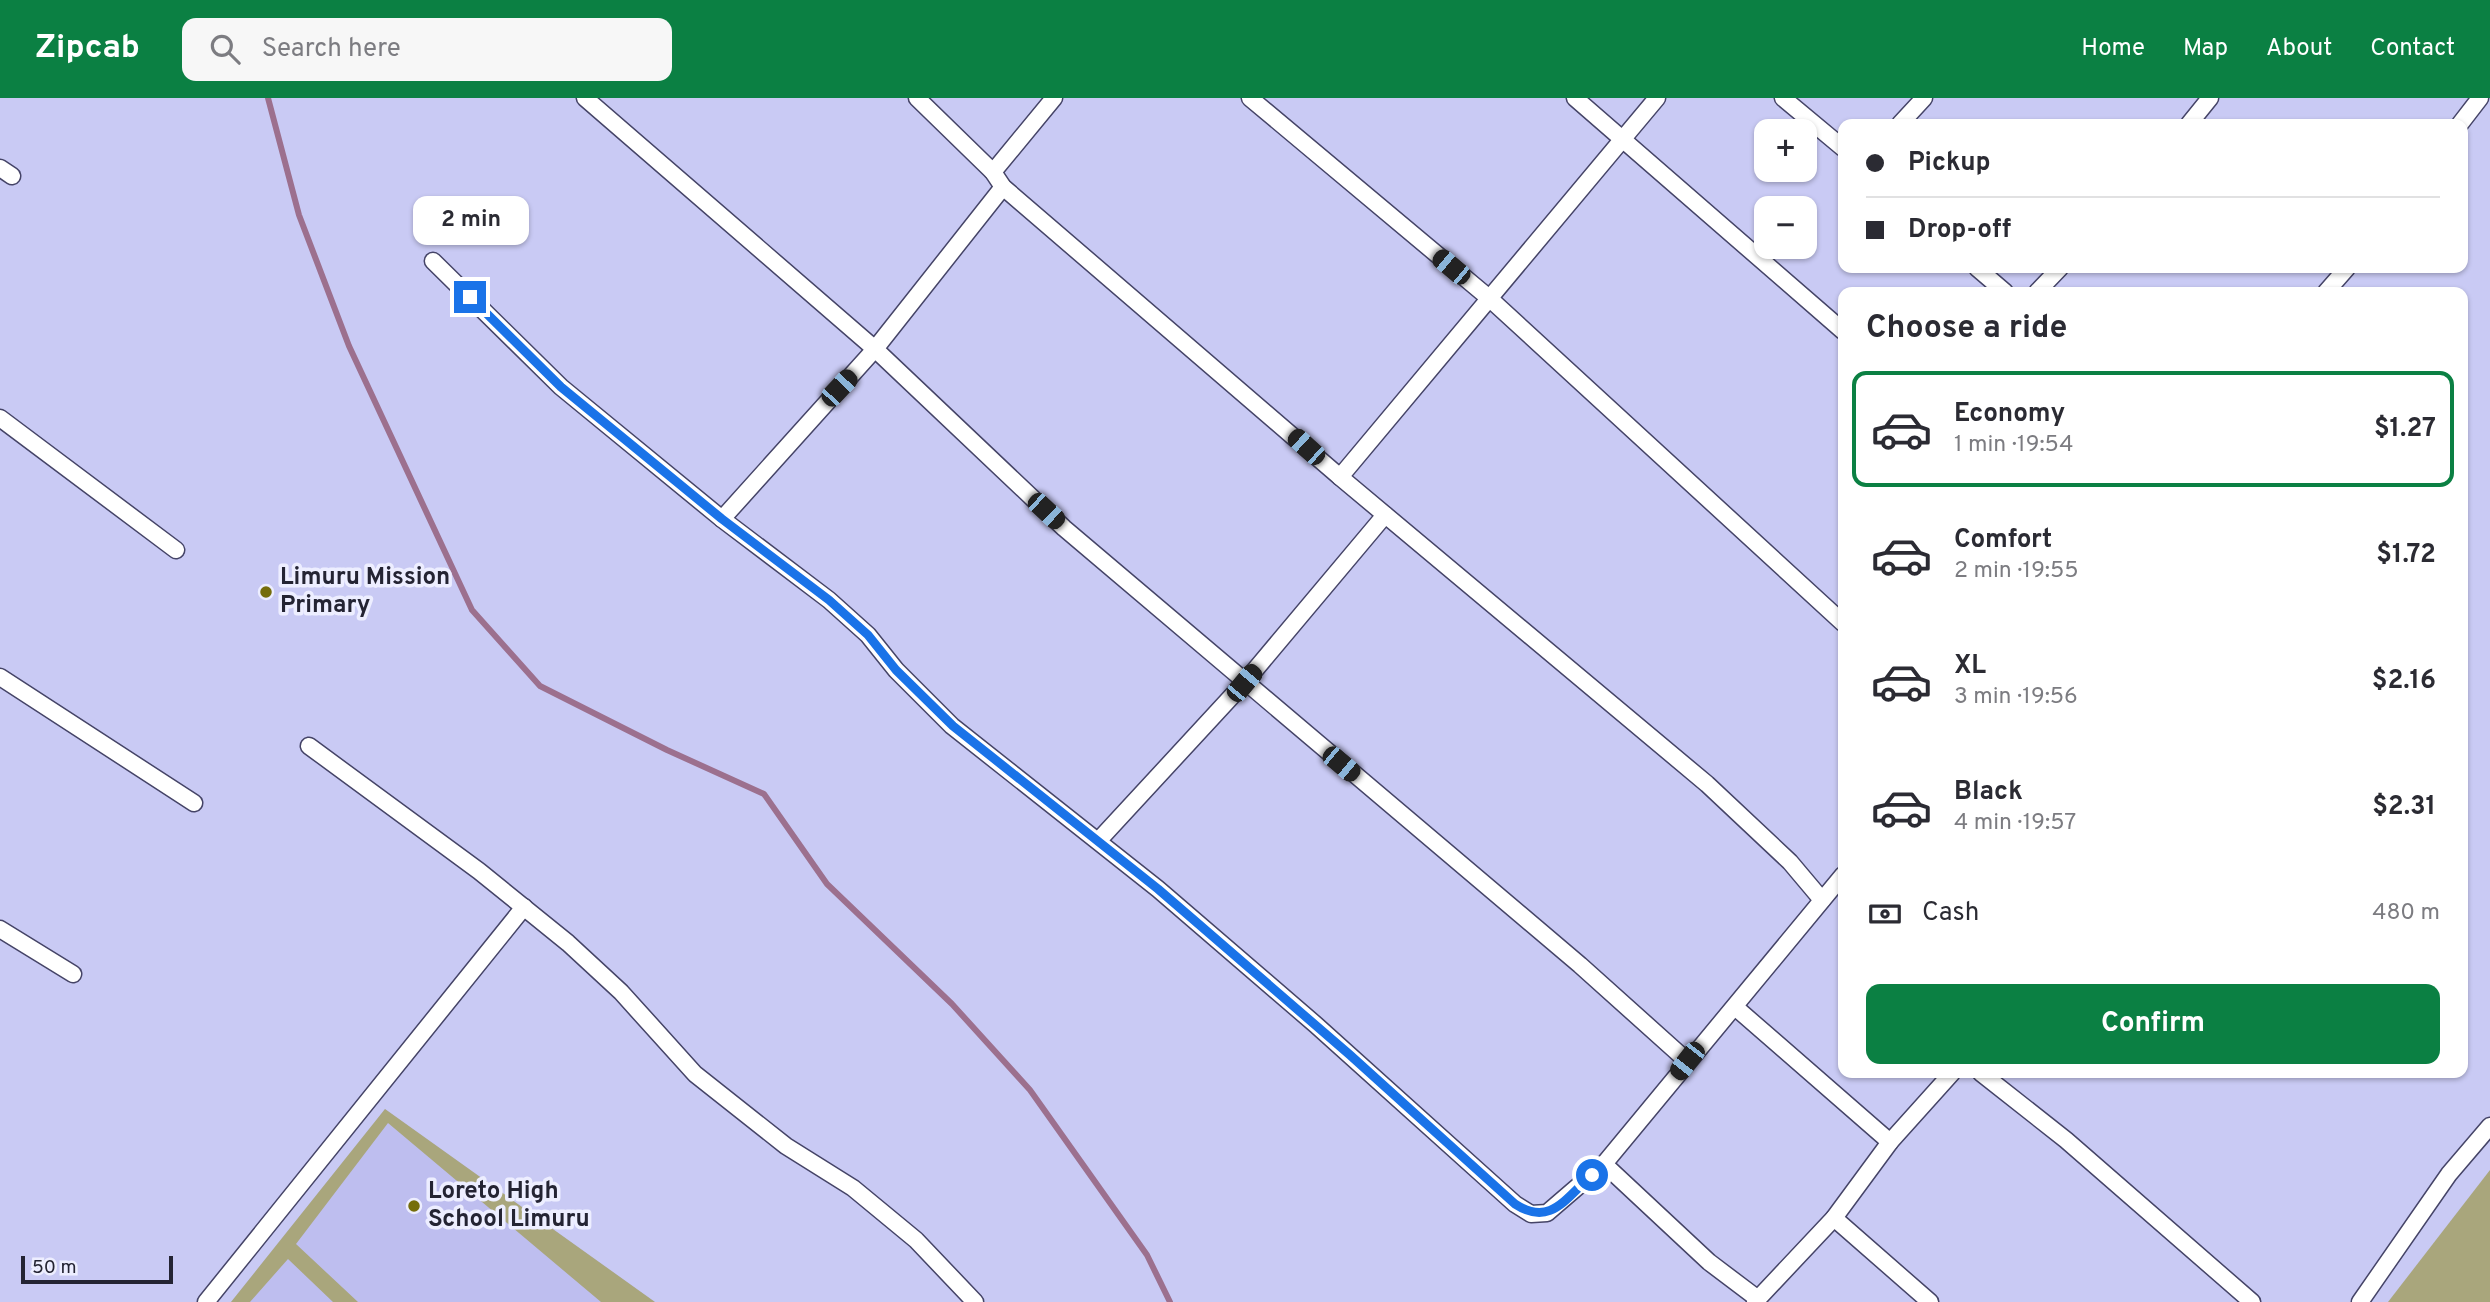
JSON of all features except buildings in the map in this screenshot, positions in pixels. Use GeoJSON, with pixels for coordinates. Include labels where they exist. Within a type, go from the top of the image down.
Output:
{"type":"FeatureCollection","features":[{"type":"Feature","properties":{"kind":"street"},"geometry":{"type":"LineString","coordinates":[[585,98],[875,349],[1064,528],[1580,965],[1687,1061]]}},
{"type":"Feature","properties":{"kind":"street"},"geometry":{"type":"LineString","coordinates":[[917,98],[993,172],[1003,187],[1340,477],[1724,800],[1790,862],[1822,900]]}},
{"type":"Feature","properties":{"kind":"street"},"geometry":{"type":"LineString","coordinates":[[993,172],[1054,98]]}},
{"type":"Feature","properties":{"kind":"street"},"geometry":{"type":"LineString","coordinates":[[1250,98],[1489,298],[1838,618]]}},
{"type":"Feature","properties":{"kind":"street"},"geometry":{"type":"LineString","coordinates":[[1575,98],[1838,327]]}},
{"type":"Feature","properties":{"kind":"street"},"geometry":{"type":"LineString","coordinates":[[1340,477],[1657,98]]}},
{"type":"Feature","properties":{"kind":"street"},"geometry":{"type":"LineString","coordinates":[[1783,98],[1838,144]]}},
{"type":"Feature","properties":{"kind":"street"},"geometry":{"type":"LineString","coordinates":[[1905,119],[1924,98]]}},
{"type":"Feature","properties":{"kind":"street"},"geometry":{"type":"LineString","coordinates":[[2193,119],[2210,98]]}},
{"type":"Feature","properties":{"kind":"street"},"geometry":{"type":"LineString","coordinates":[[2464,119],[2480,98]]}},
{"type":"Feature","properties":{"kind":"street"},"geometry":{"type":"LineString","coordinates":[[722,519],[875,349],[1003,187]]}},
{"type":"Feature","properties":{"kind":"street"},"geometry":{"type":"LineString","coordinates":[[433,261],[561,387],[722,519],[829,600],[868,635],[896,670],[953,726],[1098,840],[1316,1025],[1515,1204],[1531,1214],[1547,1213],[1604,1164],[1838,881]]}},
{"type":"Feature","properties":{"kind":"street"},"geometry":{"type":"LineString","coordinates":[[1983,273],[1999,287]]}},
{"type":"Feature","properties":{"kind":"street"},"geometry":{"type":"LineString","coordinates":[[2042,287],[2055,273]]}},
{"type":"Feature","properties":{"kind":"street"},"geometry":{"type":"LineString","coordinates":[[2330,287],[2343,273]]}},
{"type":"Feature","properties":{"kind":"street"},"geometry":{"type":"LineString","coordinates":[[0,418],[176,550]]}},
{"type":"Feature","properties":{"kind":"street"},"geometry":{"type":"LineString","coordinates":[[1098,840],[1244,683],[1385,515]]}},
{"type":"Feature","properties":{"kind":"street"},"geometry":{"type":"LineString","coordinates":[[0,677],[194,803]]}},
{"type":"Feature","properties":{"kind":"street"},"geometry":{"type":"LineString","coordinates":[[309,746],[524,907],[621,992],[695,1074],[786,1146],[863,1197],[916,1240],[975,1302]]}},
{"type":"Feature","properties":{"kind":"street"},"geometry":{"type":"LineString","coordinates":[[206,1302],[524,907]]}},
{"type":"Feature","properties":{"kind":"street"},"geometry":{"type":"LineString","coordinates":[[0,929],[73,974]]}},
{"type":"Feature","properties":{"kind":"street"},"geometry":{"type":"LineString","coordinates":[[1735,1007],[1890,1142]]}},
{"type":"Feature","properties":{"kind":"street"},"geometry":{"type":"LineString","coordinates":[[1604,1164],[1709,1262],[1757,1301],[1834,1218],[1890,1142],[1948,1078]]}},
{"type":"Feature","properties":{"kind":"street"},"geometry":{"type":"LineString","coordinates":[[1987,1078],[2066,1140],[2252,1302]]}},
{"type":"Feature","properties":{"kind":"street"},"geometry":{"type":"LineString","coordinates":[[2360,1302],[2449,1174],[2490,1126]]}},
{"type":"Feature","properties":{"kind":"street"},"geometry":{"type":"LineString","coordinates":[[1834,1218],[1930,1302]]}},
{"type":"Feature","properties":{"kind":"shaded area","name":"Loreto High School Limuru"},"geometry":{"type":"Polygon","coordinates":[[[385,1109],[655,1302],[231,1302],[385,1109]]]}},
{"type":"Feature","properties":{"kind":"shaded area"},"geometry":{"type":"Polygon","coordinates":[[[385,1109],[655,1302],[601,1302],[388,1123],[296,1244],[358,1302],[333,1302],[288,1259],[250,1302],[231,1302],[385,1109]]]}},
{"type":"Feature","properties":{"kind":"shaded area"},"geometry":{"type":"Polygon","coordinates":[[[2490,1170],[2490,1302],[2388,1302],[2490,1170]]]}},
{"type":"Feature","properties":{"kind":"waterway"},"geometry":{"type":"LineString","coordinates":[[268,98],[299,215],[349,346],[472,610],[540,686],[667,750],[764,794],[827,884],[952,1004],[1030,1090],[1147,1255],[1170,1302]]}},
{"type":"Feature","properties":{"kind":"place","name":"Limuru Mission Primary"},"geometry":{"type":"Point","coordinates":[266,592]}},
{"type":"Feature","properties":{"kind":"place","name":"Loreto High School Limuru"},"geometry":{"type":"Point","coordinates":[414,1206]}},
{"type":"Feature","properties":{"kind":"route"},"geometry":{"type":"LineString","coordinates":[[470,297],[561,387],[722,519],[829,600],[868,635],[896,670],[953,726],[1158,889],[1350,1055],[1515,1204],[1531,1214],[1547,1213],[1592,1175]]}}]}
